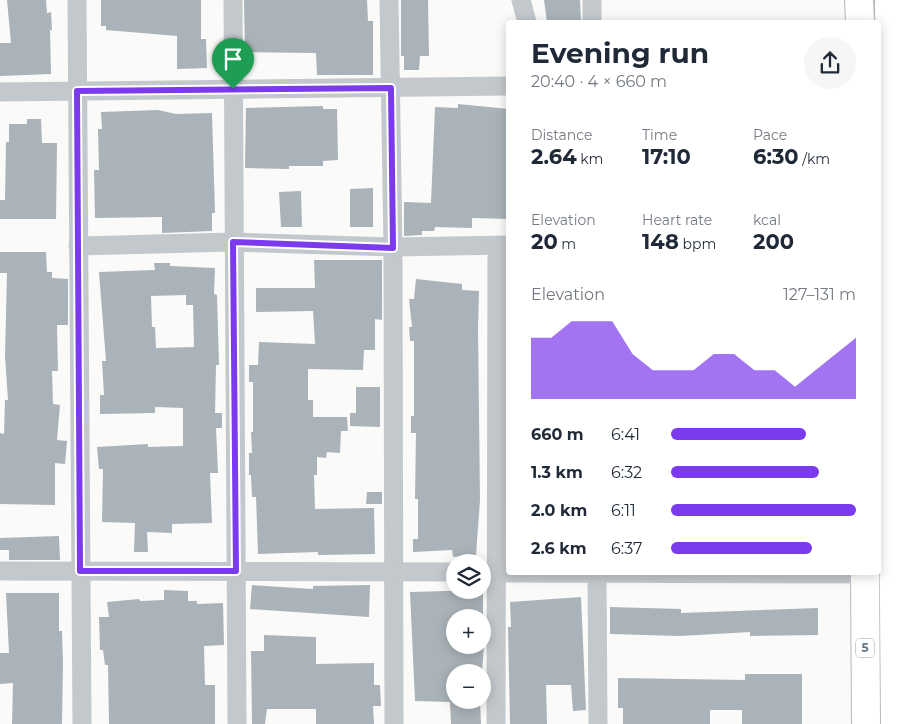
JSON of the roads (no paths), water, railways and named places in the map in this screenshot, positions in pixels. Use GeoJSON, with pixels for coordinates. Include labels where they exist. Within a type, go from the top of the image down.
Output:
{"type":"FeatureCollection","features":[{"type":"Feature","properties":{"kind":"highway"},"geometry":{"type":"LineString","coordinates":[[859,0],[860,20]]}},
{"type":"Feature","properties":{"kind":"highway"},"geometry":{"type":"LineString","coordinates":[[889,0],[884,81],[896,724]]}},
{"type":"Feature","properties":{"kind":"highway","name":"5"},"geometry":{"type":"LineString","coordinates":[[865,575],[866,724]]}},
{"type":"Feature","properties":{"kind":"street"},"geometry":{"type":"LineString","coordinates":[[77,0],[82,724]]}},
{"type":"Feature","properties":{"kind":"street"},"geometry":{"type":"LineString","coordinates":[[233,0],[237,724]]}},
{"type":"Feature","properties":{"kind":"street"},"geometry":{"type":"LineString","coordinates":[[389,0],[393,248],[392,572],[394,724]]}},
{"type":"Feature","properties":{"kind":"street"},"geometry":{"type":"LineString","coordinates":[[520,0],[526,20]]}},
{"type":"Feature","properties":{"kind":"street"},"geometry":{"type":"LineString","coordinates":[[592,0],[592,20]]}},
{"type":"Feature","properties":{"kind":"street"},"geometry":{"type":"LineString","coordinates":[[0,92],[506,86]]}},
{"type":"Feature","properties":{"kind":"street"},"geometry":{"type":"LineString","coordinates":[[78,246],[233,242],[393,248],[503,246],[490,554]]}},
{"type":"Feature","properties":{"kind":"street"},"geometry":{"type":"LineString","coordinates":[[0,571],[446,572]]}},
{"type":"Feature","properties":{"kind":"street"},"geometry":{"type":"LineString","coordinates":[[491,573],[506,573]]}},
{"type":"Feature","properties":{"kind":"street"},"geometry":{"type":"LineString","coordinates":[[881,574],[894,574]]}},
{"type":"Feature","properties":{"kind":"street"},"geometry":{"type":"LineString","coordinates":[[597,575],[598,724]]}},
{"type":"Feature","properties":{"kind":"street"},"geometry":{"type":"LineString","coordinates":[[490,599],[496,724]]}}]}
